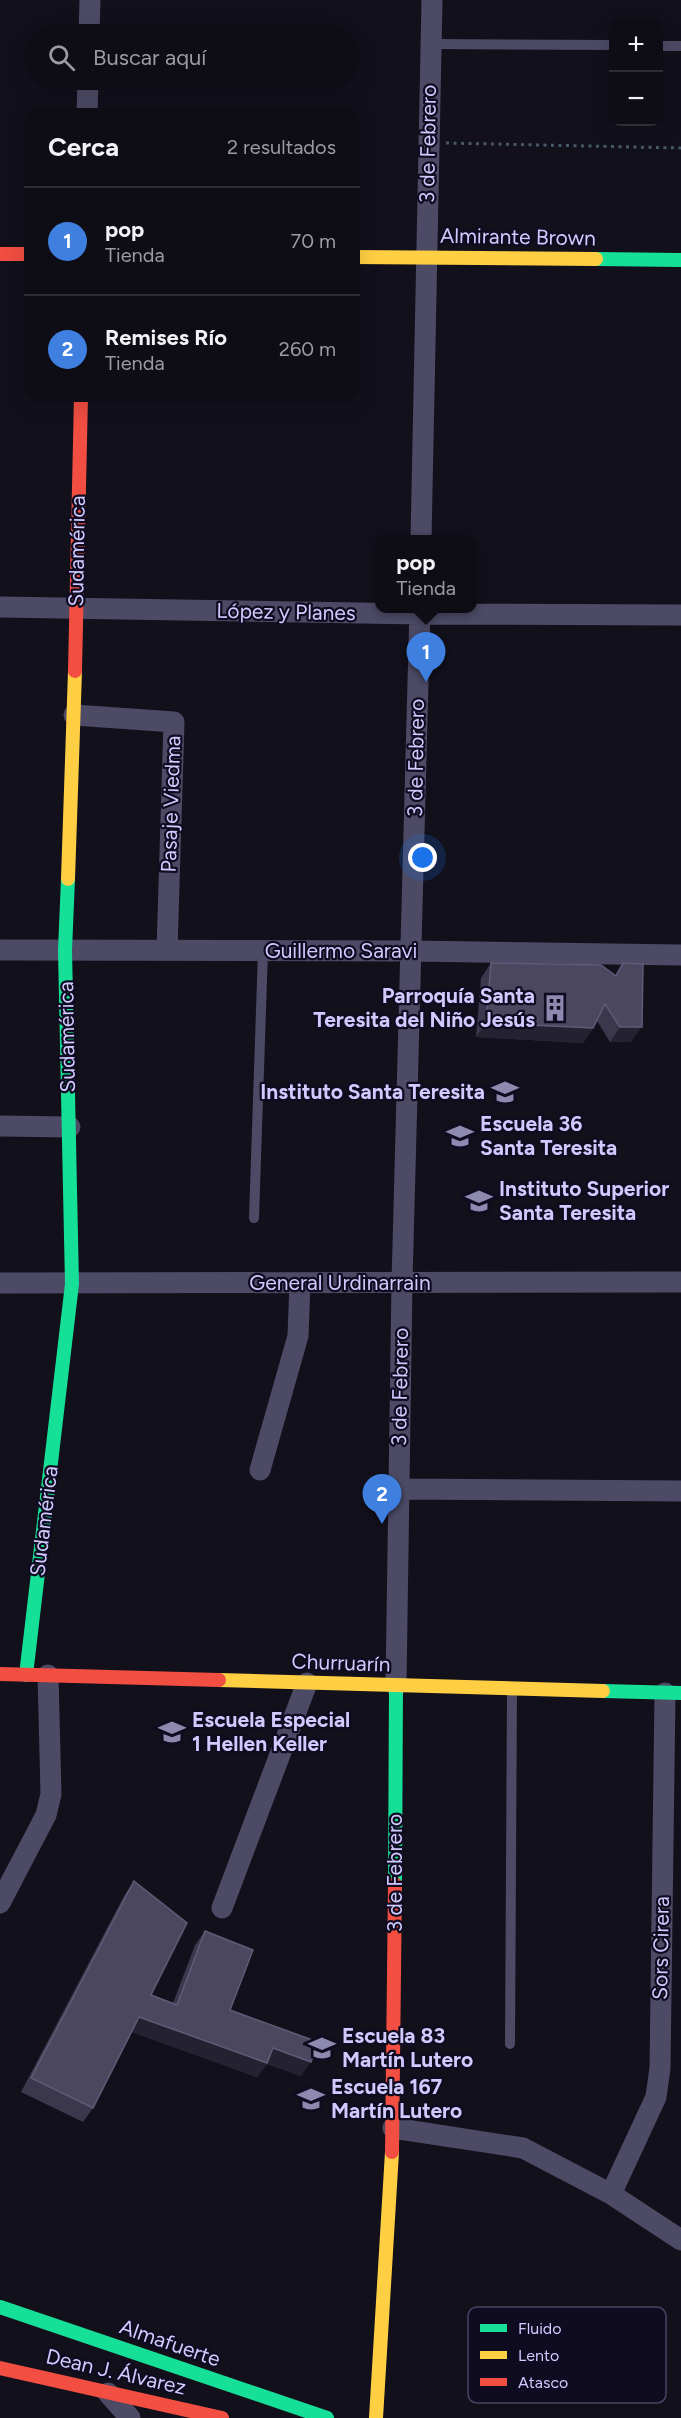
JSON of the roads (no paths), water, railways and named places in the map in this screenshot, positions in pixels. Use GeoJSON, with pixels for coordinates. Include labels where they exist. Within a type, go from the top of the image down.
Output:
{"type":"FeatureCollection","features":[{"type":"Feature","properties":{"kind":"street"},"geometry":{"type":"LineString","coordinates":[[89,24],[90,0]]}},
{"type":"Feature","properties":{"kind":"street","name":"3 de Febrero"},"geometry":{"type":"LineString","coordinates":[[421,535],[432,0]]}},
{"type":"Feature","properties":{"kind":"street"},"geometry":{"type":"LineString","coordinates":[[87,108],[88,90]]}},
{"type":"Feature","properties":{"kind":"street"},"geometry":{"type":"LineString","coordinates":[[0,254],[24,254]]}},
{"type":"Feature","properties":{"kind":"street","name":"Almirante Brown"},"geometry":{"type":"LineString","coordinates":[[360,256],[681,260]]}},
{"type":"Feature","properties":{"kind":"street","name":"Sudamérica"},"geometry":{"type":"LineString","coordinates":[[26,1675],[72,1284],[65,950],[74,715],[81,402]]}},
{"type":"Feature","properties":{"kind":"street","name":"López y Planes"},"geometry":{"type":"LineString","coordinates":[[0,607],[375,610]]}},
{"type":"Feature","properties":{"kind":"street","name":"López y Planes"},"geometry":{"type":"LineString","coordinates":[[477,612],[681,615]]}},
{"type":"Feature","properties":{"kind":"street","name":"3 de Febrero"},"geometry":{"type":"LineString","coordinates":[[376,2418],[393,2128],[402,1282],[420,613]]}},
{"type":"Feature","properties":{"kind":"street","name":"Pasaje Viedma"},"geometry":{"type":"LineString","coordinates":[[74,715],[174,722],[167,950]]}},
{"type":"Feature","properties":{"kind":"street","name":"Guillermo Saravi"},"geometry":{"type":"LineString","coordinates":[[0,950],[412,951],[681,955]]}},
{"type":"Feature","properties":{"kind":"street"},"geometry":{"type":"LineString","coordinates":[[0,1126],[70,1127]]}},
{"type":"Feature","properties":{"kind":"street","name":"General Urdinarrain"},"geometry":{"type":"LineString","coordinates":[[0,1283],[681,1282]]}},
{"type":"Feature","properties":{"kind":"street"},"geometry":{"type":"LineString","coordinates":[[260,1470],[298,1336],[300,1283]]}},
{"type":"Feature","properties":{"kind":"street"},"geometry":{"type":"LineString","coordinates":[[399,1488],[681,1491]]}},
{"type":"Feature","properties":{"kind":"street","name":"Churruarín"},"geometry":{"type":"LineString","coordinates":[[0,1674],[673,1693]]}},
{"type":"Feature","properties":{"kind":"street"},"geometry":{"type":"LineString","coordinates":[[0,1903],[46,1815],[51,1794],[48,1675]]}},
{"type":"Feature","properties":{"kind":"street"},"geometry":{"type":"LineString","coordinates":[[222,1908],[307,1683]]}},
{"type":"Feature","properties":{"kind":"street","name":"Sors Cirera"},"geometry":{"type":"LineString","coordinates":[[612,2194],[656,2097],[660,2068],[673,1693]]}},
{"type":"Feature","properties":{"kind":"street"},"geometry":{"type":"LineString","coordinates":[[393,2128],[523,2148],[612,2194],[681,2240]]}},
{"type":"Feature","properties":{"kind":"street","name":"Almafuerte"},"geometry":{"type":"LineString","coordinates":[[0,2307],[327,2418]]}},
{"type":"Feature","properties":{"kind":"street","name":"Dean J. Álvarez"},"geometry":{"type":"LineString","coordinates":[[0,2368],[222,2418]]}},
{"type":"Feature","properties":{"kind":"street"},"geometry":{"type":"LineString","coordinates":[[105,2390],[130,2418]]}},
{"type":"Feature","properties":{"kind":"lane"},"geometry":{"type":"LineString","coordinates":[[430,44],[609,45]]}},
{"type":"Feature","properties":{"kind":"lane"},"geometry":{"type":"LineString","coordinates":[[663,46],[681,46]]}},
{"type":"Feature","properties":{"kind":"lane"},"geometry":{"type":"LineString","coordinates":[[254,1218],[263,951]]}},
{"type":"Feature","properties":{"kind":"lane"},"geometry":{"type":"LineString","coordinates":[[510,2044],[512,1689]]}},
{"type":"Feature","properties":{"kind":"place","name":"pop"},"geometry":{"type":"Point","coordinates":[426,682]}},
{"type":"Feature","properties":{"kind":"place","name":"Parroquía Santa Teresita del Niño Jesús"},"geometry":{"type":"Point","coordinates":[555,1008]}},
{"type":"Feature","properties":{"kind":"place","name":"Instituto Santa Teresita"},"geometry":{"type":"Point","coordinates":[505,1092]}},
{"type":"Feature","properties":{"kind":"place","name":"Escuela 36 Santa Teresita"},"geometry":{"type":"Point","coordinates":[460,1136]}},
{"type":"Feature","properties":{"kind":"place","name":"Instituto Superior Santa Teresita"},"geometry":{"type":"Point","coordinates":[479,1201]}},
{"type":"Feature","properties":{"kind":"place","name":"Remises Río"},"geometry":{"type":"Point","coordinates":[382,1524]}},
{"type":"Feature","properties":{"kind":"place","name":"Escuela Especial 1 Hellen Keller"},"geometry":{"type":"Point","coordinates":[172,1732]}},
{"type":"Feature","properties":{"kind":"place","name":"Escuela 83 Martín Lutero"},"geometry":{"type":"Point","coordinates":[322,2048]}},
{"type":"Feature","properties":{"kind":"place","name":"Escuela 167 Martín Lutero"},"geometry":{"type":"Point","coordinates":[311,2099]}}]}
